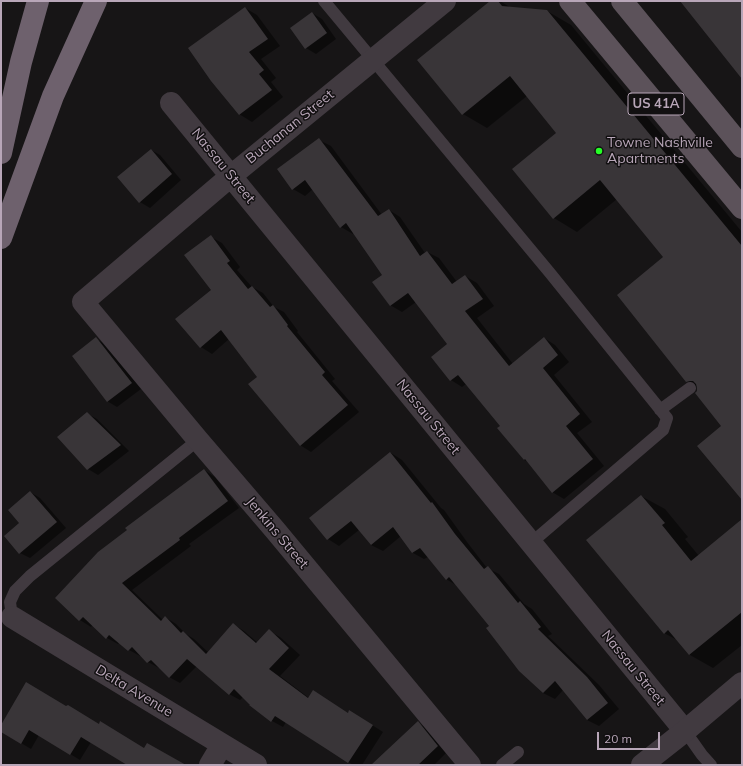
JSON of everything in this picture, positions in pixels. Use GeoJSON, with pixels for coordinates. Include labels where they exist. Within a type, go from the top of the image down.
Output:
{"type":"FeatureCollection","features":[{"type":"Feature","properties":{"kind":"highway"},"geometry":{"type":"LineString","coordinates":[[1,153],[21,62],[38,1]]}},
{"type":"Feature","properties":{"kind":"highway"},"geometry":{"type":"LineString","coordinates":[[1,238],[52,96],[96,1]]}},
{"type":"Feature","properties":{"kind":"main road","name":"US 41A"},"geometry":{"type":"LineString","coordinates":[[570,1],[742,208]]}},
{"type":"Feature","properties":{"kind":"main road","name":"US 41A"},"geometry":{"type":"LineString","coordinates":[[622,1],[742,147]]}},
{"type":"Feature","properties":{"kind":"street","name":"Buchanan Street"},"geometry":{"type":"LineString","coordinates":[[83,302],[231,176],[444,1]]}},
{"type":"Feature","properties":{"kind":"street","name":"Nassau Street"},"geometry":{"type":"LineString","coordinates":[[171,103],[685,731]]}},
{"type":"Feature","properties":{"kind":"street","name":"Jenkins Street"},"geometry":{"type":"LineString","coordinates":[[83,302],[275,530],[466,763]]}},
{"type":"Feature","properties":{"kind":"street","name":"Delta Avenue"},"geometry":{"type":"LineString","coordinates":[[12,617],[256,765]]}},
{"type":"Feature","properties":{"kind":"street"},"geometry":{"type":"LineString","coordinates":[[642,765],[742,683]]}},
{"type":"Feature","properties":{"kind":"street"},"geometry":{"type":"LineString","coordinates":[[210,765],[222,745]]}},
{"type":"Feature","properties":{"kind":"lane"},"geometry":{"type":"LineString","coordinates":[[324,1],[550,273],[667,418],[663,430],[531,543]]}},
{"type":"Feature","properties":{"kind":"lane"},"geometry":{"type":"LineString","coordinates":[[660,410],[690,388]]}},
{"type":"Feature","properties":{"kind":"lane"},"geometry":{"type":"LineString","coordinates":[[12,617],[10,602],[16,591],[30,576],[198,440]]}},
{"type":"Feature","properties":{"kind":"lane"},"geometry":{"type":"LineString","coordinates":[[685,731],[710,765]]}},
{"type":"Feature","properties":{"kind":"lane"},"geometry":{"type":"LineString","coordinates":[[502,765],[518,752]]}},
{"type":"Feature","properties":{"kind":"building","name":"Towne Nashville Apartments"},"geometry":{"type":"Polygon","coordinates":[[[490,1],[498,1],[502,6],[547,10],[742,246],[742,500],[697,446],[721,426],[695,393],[697,391],[696,384],[693,381],[686,382],[617,295],[663,257],[600,180],[553,219],[512,169],[556,133],[510,76],[462,115],[417,60],[490,1]]]}},
{"type":"Feature","properties":{"kind":"building"},"geometry":{"type":"Polygon","coordinates":[[[680,1],[742,1],[742,79],[680,1]]]}},
{"type":"Feature","properties":{"kind":"building"},"geometry":{"type":"Polygon","coordinates":[[[245,7],[268,39],[249,52],[264,70],[259,74],[272,90],[239,115],[211,81],[188,48],[245,7]]]}},
{"type":"Feature","properties":{"kind":"building"},"geometry":{"type":"Polygon","coordinates":[[[312,12],[327,33],[305,49],[290,28],[312,12]]]}},
{"type":"Feature","properties":{"kind":"building"},"geometry":{"type":"Polygon","coordinates":[[[319,138],[378,216],[389,209],[420,256],[427,251],[452,284],[465,275],[483,299],[465,311],[509,366],[544,337],[558,355],[543,368],[580,414],[566,426],[593,459],[552,493],[525,459],[524,460],[497,428],[500,426],[458,375],[450,381],[431,357],[447,344],[408,293],[390,306],[372,282],[382,275],[346,223],[340,228],[305,180],[292,190],[277,169],[319,138]]]}},
{"type":"Feature","properties":{"kind":"building"},"geometry":{"type":"Polygon","coordinates":[[[151,149],[172,174],[139,203],[117,177],[151,149]]]}},
{"type":"Feature","properties":{"kind":"building"},"geometry":{"type":"Polygon","coordinates":[[[211,235],[230,261],[227,263],[248,289],[252,286],[270,307],[273,305],[288,325],[287,326],[325,372],[322,375],[348,405],[300,446],[248,384],[257,377],[221,330],[200,348],[175,319],[211,290],[184,255],[211,235]]]}},
{"type":"Feature","properties":{"kind":"building"},"geometry":{"type":"Polygon","coordinates":[[[96,337],[132,383],[107,402],[72,356],[96,337]]]}},
{"type":"Feature","properties":{"kind":"building"},"geometry":{"type":"Polygon","coordinates":[[[87,412],[121,445],[87,470],[57,437],[87,412]]]}},
{"type":"Feature","properties":{"kind":"building"},"geometry":{"type":"Polygon","coordinates":[[[390,452],[431,503],[432,502],[455,534],[484,569],[488,566],[518,603],[520,601],[541,627],[538,629],[587,677],[608,703],[587,720],[555,681],[543,693],[519,671],[486,628],[489,626],[449,577],[446,580],[420,548],[412,553],[393,527],[371,545],[351,521],[327,540],[309,518],[390,452]]]}},
{"type":"Feature","properties":{"kind":"building"},"geometry":{"type":"Polygon","coordinates":[[[204,469],[228,501],[179,538],[180,540],[122,583],[161,621],[165,616],[181,633],[183,631],[206,654],[233,623],[256,643],[269,629],[289,648],[269,669],[308,698],[313,690],[348,713],[349,710],[373,725],[348,763],[275,716],[271,722],[249,705],[234,689],[229,695],[187,659],[169,678],[151,660],[147,663],[132,647],[128,651],[109,635],[106,639],[83,617],[79,621],[55,598],[98,552],[127,530],[125,528],[204,469]]]}},
{"type":"Feature","properties":{"kind":"building"},"geometry":{"type":"Polygon","coordinates":[[[30,491],[57,522],[19,554],[4,536],[19,523],[8,510],[30,491]]]}},
{"type":"Feature","properties":{"kind":"building"},"geometry":{"type":"Polygon","coordinates":[[[641,495],[665,523],[662,525],[691,561],[742,519],[742,612],[689,655],[668,630],[664,634],[586,540],[641,495]]]}},
{"type":"Feature","properties":{"kind":"building"},"geometry":{"type":"Polygon","coordinates":[[[26,682],[99,724],[100,721],[144,748],[147,743],[186,765],[127,765],[81,737],[70,755],[29,730],[21,744],[1,732],[1,725],[26,682]]]}},
{"type":"Feature","properties":{"kind":"building"},"geometry":{"type":"Polygon","coordinates":[[[418,721],[438,746],[418,765],[371,765],[418,721]]]}},
{"type":"Feature","properties":{"kind":"place","name":"Towne Nashville Apartments"},"geometry":{"type":"Point","coordinates":[599,151]}}]}
